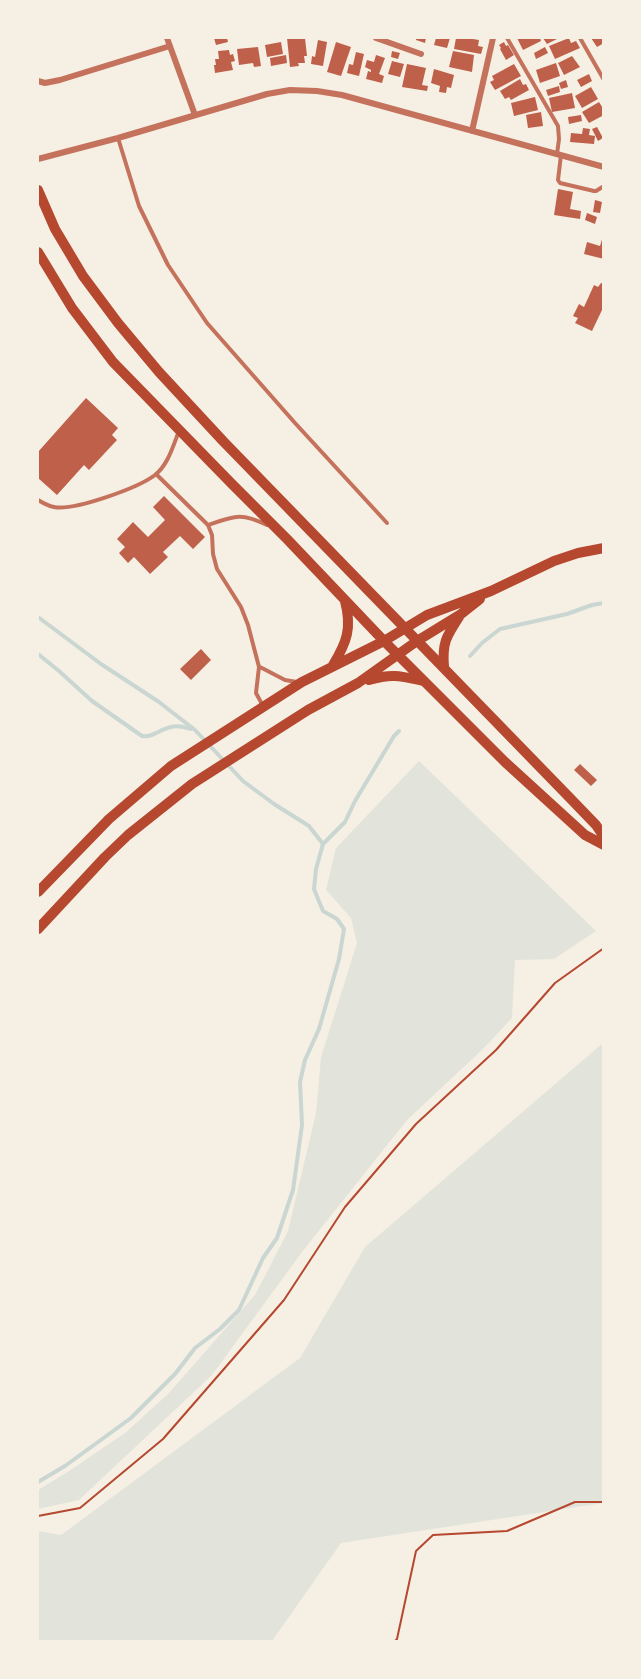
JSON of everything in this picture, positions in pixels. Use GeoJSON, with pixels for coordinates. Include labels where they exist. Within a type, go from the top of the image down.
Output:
{"type":"FeatureCollection","features":[{"type":"Feature","properties":{"kind":"main road"},"geometry":{"type":"LineString","coordinates":[[38,190],[55,229],[83,276],[159,372],[223,441],[596,825],[603,837]]}},
{"type":"Feature","properties":{"kind":"main road"},"geometry":{"type":"LineString","coordinates":[[38,252],[72,308],[113,362],[505,762],[585,836],[603,845]]}},
{"type":"Feature","properties":{"kind":"main road"},"geometry":{"type":"LineString","coordinates":[[38,892],[109,819],[171,766],[302,682],[384,641],[427,615],[491,591],[554,561],[603,548]]}},
{"type":"Feature","properties":{"kind":"main road"},"geometry":{"type":"LineString","coordinates":[[38,929],[112,849],[192,784],[308,710],[358,683],[417,641],[461,614],[491,591]]}},
{"type":"Feature","properties":{"kind":"main road"},"geometry":{"type":"LineString","coordinates":[[332,666],[341,652],[349,627],[344,598]]}},
{"type":"Feature","properties":{"kind":"main road"},"geometry":{"type":"LineString","coordinates":[[444,667],[445,643],[461,614]]}},
{"type":"Feature","properties":{"kind":"main road"},"geometry":{"type":"LineString","coordinates":[[358,683],[384,675],[424,681]]}},
{"type":"Feature","properties":{"kind":"street"},"geometry":{"type":"LineString","coordinates":[[167,38],[195,115]]}},
{"type":"Feature","properties":{"kind":"street"},"geometry":{"type":"LineString","coordinates":[[376,38],[421,54]]}},
{"type":"Feature","properties":{"kind":"street"},"geometry":{"type":"LineString","coordinates":[[472,131],[493,38]]}},
{"type":"Feature","properties":{"kind":"street"},"geometry":{"type":"LineString","coordinates":[[38,81],[45,83],[60,80],[170,46]]}},
{"type":"Feature","properties":{"kind":"street"},"geometry":{"type":"LineString","coordinates":[[38,159],[267,94],[290,90],[342,95],[603,167]]}},
{"type":"Feature","properties":{"kind":"lane"},"geometry":{"type":"LineString","coordinates":[[507,38],[558,126],[558,180],[560,183],[594,191],[603,186]]}},
{"type":"Feature","properties":{"kind":"lane"},"geometry":{"type":"LineString","coordinates":[[580,38],[603,80]]}},
{"type":"Feature","properties":{"kind":"lane"},"geometry":{"type":"LineString","coordinates":[[118,138],[139,206],[168,265],[207,323],[280,407],[387,523]]}},
{"type":"Feature","properties":{"kind":"lane"},"geometry":{"type":"LineString","coordinates":[[38,500],[54,507],[64,508],[114,495],[137,486],[156,474],[170,455],[180,429]]}},
{"type":"Feature","properties":{"kind":"lane"},"geometry":{"type":"LineString","coordinates":[[156,474],[208,525],[212,536],[215,563],[241,608],[248,625],[259,667],[256,693],[263,707]]}},
{"type":"Feature","properties":{"kind":"lane"},"geometry":{"type":"LineString","coordinates":[[208,525],[244,515],[266,524],[287,539]]}},
{"type":"Feature","properties":{"kind":"lane"},"geometry":{"type":"LineString","coordinates":[[259,667],[285,680],[302,682]]}},
{"type":"Feature","properties":{"kind":"path"},"geometry":{"type":"LineString","coordinates":[[38,1516],[80,1508],[164,1439],[284,1300],[345,1207],[416,1124],[495,1050],[555,983],[603,948]]}},
{"type":"Feature","properties":{"kind":"path"},"geometry":{"type":"LineString","coordinates":[[394,1641],[398,1639],[416,1551],[433,1535],[507,1531],[575,1502],[603,1502]]}},
{"type":"Feature","properties":{"kind":"shaded area"},"geometry":{"type":"Polygon","coordinates":[[[419,761],[596,931],[554,959],[515,960],[512,1018],[483,1049],[407,1120],[302,1252],[212,1375],[79,1500],[38,1509],[38,1490],[125,1433],[168,1394],[255,1295],[288,1231],[316,1113],[321,1057],[357,943],[351,918],[326,890],[336,848],[419,761]]]}},
{"type":"Feature","properties":{"kind":"shaded area"},"geometry":{"type":"Polygon","coordinates":[[[603,1043],[603,1503],[341,1543],[272,1641],[38,1641],[38,1531],[61,1535],[300,1358],[365,1247],[603,1043]]]}},
{"type":"Feature","properties":{"kind":"building"},"geometry":{"type":"Polygon","coordinates":[[[214,38],[227,38],[228,42],[216,45],[214,38]]]}},
{"type":"Feature","properties":{"kind":"building"},"geometry":{"type":"Polygon","coordinates":[[[287,38],[305,38],[307,56],[304,56],[305,63],[298,63],[299,66],[290,67],[287,38]]]}},
{"type":"Feature","properties":{"kind":"building"},"geometry":{"type":"Polygon","coordinates":[[[416,38],[426,38],[425,43],[416,40],[416,38]]]}},
{"type":"Feature","properties":{"kind":"building"},"geometry":{"type":"Polygon","coordinates":[[[436,38],[450,38],[447,48],[434,45],[436,38]]]}},
{"type":"Feature","properties":{"kind":"building"},"geometry":{"type":"Polygon","coordinates":[[[456,38],[479,40],[478,46],[483,47],[481,54],[454,49],[456,38]]]}},
{"type":"Feature","properties":{"kind":"building"},"geometry":{"type":"Polygon","coordinates":[[[517,38],[540,38],[541,41],[523,50],[517,38]]]}},
{"type":"Feature","properties":{"kind":"building"},"geometry":{"type":"Polygon","coordinates":[[[543,38],[559,38],[547,44],[543,38]]]}},
{"type":"Feature","properties":{"kind":"building"},"geometry":{"type":"Polygon","coordinates":[[[569,38],[571,43],[576,41],[580,48],[555,59],[549,46],[569,38]]]}},
{"type":"Feature","properties":{"kind":"building"},"geometry":{"type":"Polygon","coordinates":[[[591,38],[604,38],[604,43],[597,47],[591,38]]]}},
{"type":"Feature","properties":{"kind":"building"},"geometry":{"type":"Polygon","coordinates":[[[318,40],[327,42],[323,66],[311,64],[312,56],[315,57],[318,40]]]}},
{"type":"Feature","properties":{"kind":"building"},"geometry":{"type":"Polygon","coordinates":[[[281,42],[283,54],[267,57],[265,45],[281,42]]]}},
{"type":"Feature","properties":{"kind":"building"},"geometry":{"type":"Polygon","coordinates":[[[336,42],[351,47],[341,76],[327,72],[336,42]]]}},
{"type":"Feature","properties":{"kind":"building"},"geometry":{"type":"Polygon","coordinates":[[[504,42],[514,55],[506,60],[499,45],[504,42]]]}},
{"type":"Feature","properties":{"kind":"building"},"geometry":{"type":"Polygon","coordinates":[[[258,47],[261,66],[254,67],[253,63],[239,65],[237,49],[258,47]]]}},
{"type":"Feature","properties":{"kind":"building"},"geometry":{"type":"Polygon","coordinates":[[[545,47],[548,53],[536,59],[534,53],[545,47]]]}},
{"type":"Feature","properties":{"kind":"building"},"geometry":{"type":"Polygon","coordinates":[[[229,50],[235,61],[231,62],[233,70],[215,73],[215,59],[219,59],[218,51],[229,50]]]}},
{"type":"Feature","properties":{"kind":"building"},"geometry":{"type":"Polygon","coordinates":[[[392,51],[400,53],[398,59],[391,57],[392,51]]]}},
{"type":"Feature","properties":{"kind":"building"},"geometry":{"type":"Polygon","coordinates":[[[453,51],[474,55],[472,72],[449,67],[453,51]]]}},
{"type":"Feature","properties":{"kind":"building"},"geometry":{"type":"Polygon","coordinates":[[[356,52],[364,54],[359,76],[347,73],[349,64],[353,65],[356,52]]]}},
{"type":"Feature","properties":{"kind":"building"},"geometry":{"type":"Polygon","coordinates":[[[286,55],[287,63],[271,66],[270,58],[286,55]]]}},
{"type":"Feature","properties":{"kind":"building"},"geometry":{"type":"Polygon","coordinates":[[[376,55],[385,58],[379,74],[384,76],[382,83],[366,79],[368,71],[371,72],[365,67],[367,60],[374,62],[376,55]]]}},
{"type":"Feature","properties":{"kind":"building"},"geometry":{"type":"Polygon","coordinates":[[[572,56],[580,67],[564,75],[558,63],[572,56]]]}},
{"type":"Feature","properties":{"kind":"building"},"geometry":{"type":"Polygon","coordinates":[[[392,61],[404,64],[400,77],[388,74],[392,61]]]}},
{"type":"Feature","properties":{"kind":"building"},"geometry":{"type":"Polygon","coordinates":[[[556,63],[560,76],[540,83],[536,70],[556,63]]]}},
{"type":"Feature","properties":{"kind":"building"},"geometry":{"type":"Polygon","coordinates":[[[407,64],[426,68],[422,85],[428,86],[427,91],[402,87],[407,64]]]}},
{"type":"Feature","properties":{"kind":"building"},"geometry":{"type":"Polygon","coordinates":[[[514,64],[521,76],[495,90],[490,82],[494,80],[492,76],[514,64]]]}},
{"type":"Feature","properties":{"kind":"building"},"geometry":{"type":"Polygon","coordinates":[[[434,69],[454,75],[451,88],[447,87],[446,93],[439,92],[440,86],[431,83],[434,69]]]}},
{"type":"Feature","properties":{"kind":"building"},"geometry":{"type":"Polygon","coordinates":[[[589,74],[592,81],[581,87],[577,80],[589,74]]]}},
{"type":"Feature","properties":{"kind":"building"},"geometry":{"type":"Polygon","coordinates":[[[520,79],[529,90],[511,100],[509,97],[505,99],[500,91],[520,79]]]}},
{"type":"Feature","properties":{"kind":"building"},"geometry":{"type":"Polygon","coordinates":[[[566,80],[568,87],[561,89],[559,83],[566,80]]]}},
{"type":"Feature","properties":{"kind":"building"},"geometry":{"type":"Polygon","coordinates":[[[559,86],[560,92],[548,96],[546,90],[559,86]]]}},
{"type":"Feature","properties":{"kind":"building"},"geometry":{"type":"Polygon","coordinates":[[[591,87],[598,99],[582,108],[575,96],[591,87]]]}},
{"type":"Feature","properties":{"kind":"building"},"geometry":{"type":"Polygon","coordinates":[[[572,93],[575,108],[552,112],[549,98],[572,93]]]}},
{"type":"Feature","properties":{"kind":"building"},"geometry":{"type":"Polygon","coordinates":[[[535,97],[538,110],[514,116],[511,103],[535,97]]]}},
{"type":"Feature","properties":{"kind":"building"},"geometry":{"type":"Polygon","coordinates":[[[599,102],[604,115],[589,123],[582,112],[599,102]]]}},
{"type":"Feature","properties":{"kind":"building"},"geometry":{"type":"Polygon","coordinates":[[[541,112],[543,126],[528,128],[526,115],[541,112]]]}},
{"type":"Feature","properties":{"kind":"building"},"geometry":{"type":"Polygon","coordinates":[[[581,115],[582,121],[569,124],[568,117],[581,115]]]}},
{"type":"Feature","properties":{"kind":"building"},"geometry":{"type":"Polygon","coordinates":[[[597,127],[603,138],[598,141],[592,129],[597,127]]]}},
{"type":"Feature","properties":{"kind":"building"},"geometry":{"type":"Polygon","coordinates":[[[583,128],[590,129],[589,135],[595,136],[594,144],[570,142],[571,133],[582,134],[583,128]]]}},
{"type":"Feature","properties":{"kind":"building"},"geometry":{"type":"Polygon","coordinates":[[[558,189],[573,192],[570,209],[581,211],[580,219],[554,215],[558,189]]]}},
{"type":"Feature","properties":{"kind":"building"},"geometry":{"type":"Polygon","coordinates":[[[595,200],[602,202],[600,213],[593,212],[595,200]]]}},
{"type":"Feature","properties":{"kind":"building"},"geometry":{"type":"Polygon","coordinates":[[[587,213],[597,217],[595,224],[585,220],[587,213]]]}},
{"type":"Feature","properties":{"kind":"building"},"geometry":{"type":"Polygon","coordinates":[[[603,236],[604,259],[584,254],[587,242],[600,246],[603,236]]]}},
{"type":"Feature","properties":{"kind":"building"},"geometry":{"type":"Polygon","coordinates":[[[601,283],[604,284],[604,311],[602,310],[592,331],[575,323],[578,318],[573,316],[579,304],[584,307],[594,285],[598,287],[601,283]]]}},
{"type":"Feature","properties":{"kind":"building"},"geometry":{"type":"Polygon","coordinates":[[[86,398],[118,428],[112,435],[117,440],[89,470],[84,465],[57,495],[38,478],[38,452],[86,398]]]}},
{"type":"Feature","properties":{"kind":"building"},"geometry":{"type":"Polygon","coordinates":[[[164,496],[205,537],[193,549],[180,536],[163,552],[168,557],[150,574],[134,557],[128,563],[119,553],[125,547],[117,539],[133,522],[148,537],[165,520],[153,507],[164,496]]]}},
{"type":"Feature","properties":{"kind":"building"},"geometry":{"type":"Polygon","coordinates":[[[201,649],[211,660],[191,680],[180,669],[201,649]]]}},
{"type":"Feature","properties":{"kind":"building"},"geometry":{"type":"Polygon","coordinates":[[[580,764],[597,780],[591,786],[574,770],[580,764]]]}},
{"type":"Feature","properties":{"kind":"waterway"},"geometry":{"type":"LineString","coordinates":[[470,656],[500,629],[604,603]]}},
{"type":"Feature","properties":{"kind":"waterway"},"geometry":{"type":"LineString","coordinates":[[38,617],[101,664],[159,702],[195,730],[243,781],[309,826],[323,844],[316,869],[314,889],[323,911],[337,919],[344,929],[339,959],[319,1029],[305,1060],[300,1082],[302,1125],[293,1190],[277,1238],[263,1258],[239,1310],[220,1329],[195,1348],[175,1374],[131,1418],[65,1466],[38,1482]]}},
{"type":"Feature","properties":{"kind":"waterway"},"geometry":{"type":"LineString","coordinates":[[38,654],[92,701],[142,736],[150,736],[174,726],[191,729]]}},
{"type":"Feature","properties":{"kind":"waterway"},"geometry":{"type":"LineString","coordinates":[[323,844],[345,822],[355,801],[399,731]]}}]}
